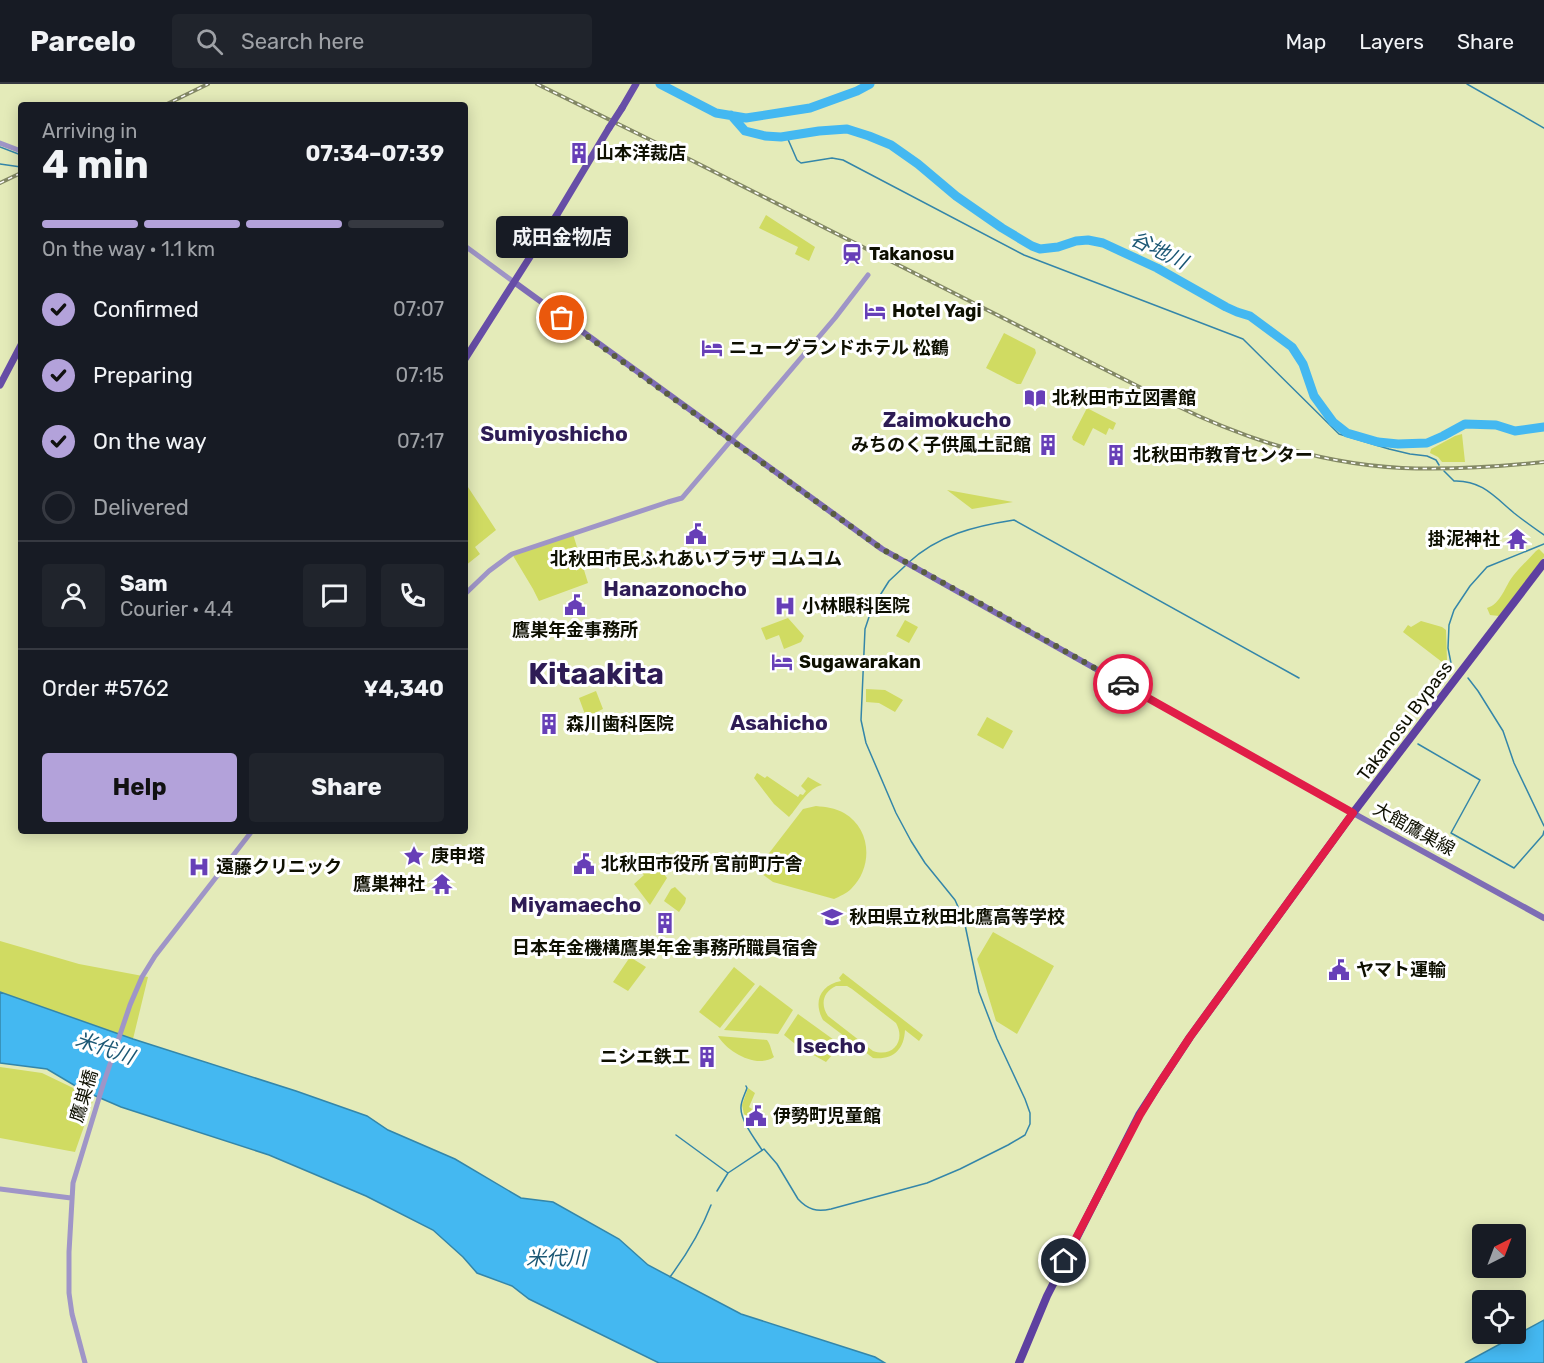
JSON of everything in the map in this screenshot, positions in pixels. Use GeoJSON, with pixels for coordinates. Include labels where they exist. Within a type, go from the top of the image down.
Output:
{"type":"FeatureCollection","features":[{"type":"Feature","properties":{"kind":"highway","name":"Takanosu Bypass"},"geometry":{"type":"LineString","coordinates":[[1018,1363],[1047,1296],[1134,1125],[1159,1084],[1196,1028],[1353,813],[1544,563]]}},
{"type":"Feature","properties":{"kind":"main road"},"geometry":{"type":"LineString","coordinates":[[468,354],[636,85]]}},
{"type":"Feature","properties":{"kind":"main road","name":"大館鷹巣線"},"geometry":{"type":"LineString","coordinates":[[514,282],[882,549],[1544,918]]}},
{"type":"Feature","properties":{"kind":"main road"},"geometry":{"type":"LineString","coordinates":[[0,385],[18,351]]}},
{"type":"Feature","properties":{"kind":"street"},"geometry":{"type":"LineString","coordinates":[[0,143],[18,150]]}},
{"type":"Feature","properties":{"kind":"street"},"geometry":{"type":"LineString","coordinates":[[468,248],[514,282]]}},
{"type":"Feature","properties":{"kind":"street"},"geometry":{"type":"LineString","coordinates":[[468,591],[489,571],[512,554],[682,498],[835,318],[868,275]]}},
{"type":"Feature","properties":{"kind":"street","name":"鷹巣橋"},"geometry":{"type":"LineString","coordinates":[[85,1363],[69,1293],[71,1198],[76,1173],[130,1005],[142,977],[250,834]]}},
{"type":"Feature","properties":{"kind":"street"},"geometry":{"type":"LineString","coordinates":[[0,1189],[71,1198]]}},
{"type":"Feature","properties":{"kind":"green space"},"geometry":{"type":"Polygon","coordinates":[[[766,215],[815,247],[809,261],[795,254],[798,247],[759,228],[766,215]]]}},
{"type":"Feature","properties":{"kind":"green space"},"geometry":{"type":"Polygon","coordinates":[[[1004,333],[1035,349],[1036,353],[1021,384],[986,368],[1004,333]]]}},
{"type":"Feature","properties":{"kind":"green space"},"geometry":{"type":"Polygon","coordinates":[[[1087,408],[1116,423],[1113,430],[1109,428],[1106,435],[1093,428],[1084,446],[1072,437],[1087,408]]]}},
{"type":"Feature","properties":{"kind":"green space"},"geometry":{"type":"Polygon","coordinates":[[[1462,434],[1465,462],[1442,462],[1430,453],[1431,449],[1462,434]]]}},
{"type":"Feature","properties":{"kind":"green space"},"geometry":{"type":"Polygon","coordinates":[[[468,487],[496,530],[475,547],[480,554],[468,564],[468,487]]]}},
{"type":"Feature","properties":{"kind":"green space"},"geometry":{"type":"Polygon","coordinates":[[[947,490],[1013,502],[972,509],[947,490]]]}},
{"type":"Feature","properties":{"kind":"green space"},"geometry":{"type":"Polygon","coordinates":[[[573,534],[588,583],[539,601],[512,554],[573,534]]]}},
{"type":"Feature","properties":{"kind":"green space"},"geometry":{"type":"Polygon","coordinates":[[[1539,549],[1544,557],[1499,616],[1490,615],[1487,608],[1496,603],[1513,576],[1539,549]]]}},
{"type":"Feature","properties":{"kind":"green space"},"geometry":{"type":"Polygon","coordinates":[[[788,618],[804,636],[801,642],[784,649],[779,635],[766,640],[761,628],[788,618]]]}},
{"type":"Feature","properties":{"kind":"green space"},"geometry":{"type":"Polygon","coordinates":[[[905,620],[918,627],[909,643],[896,636],[905,620]]]}},
{"type":"Feature","properties":{"kind":"green space"},"geometry":{"type":"Polygon","coordinates":[[[1421,621],[1446,630],[1446,661],[1442,662],[1403,632],[1408,625],[1411,627],[1421,621]]]}},
{"type":"Feature","properties":{"kind":"green space"},"geometry":{"type":"Polygon","coordinates":[[[866,689],[885,690],[903,700],[895,712],[879,703],[866,702],[866,689]]]}},
{"type":"Feature","properties":{"kind":"green space"},"geometry":{"type":"Polygon","coordinates":[[[596,691],[603,709],[586,717],[579,698],[596,691]]]}},
{"type":"Feature","properties":{"kind":"green space"},"geometry":{"type":"Polygon","coordinates":[[[987,717],[1013,731],[1003,749],[977,735],[987,717]]]}},
{"type":"Feature","properties":{"kind":"green space"},"geometry":{"type":"Polygon","coordinates":[[[757,773],[765,778],[767,776],[798,797],[806,791],[801,786],[808,777],[822,785],[812,790],[789,817],[774,804],[754,778],[757,773]]]}},
{"type":"Feature","properties":{"kind":"green space"},"geometry":{"type":"Polygon","coordinates":[[[816,806],[834,809],[853,820],[860,829],[866,849],[866,860],[858,880],[845,894],[834,899],[773,882],[762,874],[763,861],[803,809],[816,806]]]}},
{"type":"Feature","properties":{"kind":"green space"},"geometry":{"type":"Polygon","coordinates":[[[652,859],[667,878],[650,905],[634,884],[644,875],[637,869],[652,859]]]}},
{"type":"Feature","properties":{"kind":"green space"},"geometry":{"type":"Polygon","coordinates":[[[675,887],[686,898],[679,912],[664,901],[671,889],[675,887]]]}},
{"type":"Feature","properties":{"kind":"green space"},"geometry":{"type":"Polygon","coordinates":[[[993,932],[1054,966],[1017,1034],[996,1021],[977,959],[993,932]]]}},
{"type":"Feature","properties":{"kind":"green space"},"geometry":{"type":"Polygon","coordinates":[[[0,941],[79,964],[148,977],[133,1039],[0,992],[0,941]]]}},
{"type":"Feature","properties":{"kind":"green space"},"geometry":{"type":"Polygon","coordinates":[[[779,943],[784,945],[786,950],[784,955],[779,957],[774,955],[772,950],[774,945],[779,943]]]}},
{"type":"Feature","properties":{"kind":"green space"},"geometry":{"type":"Polygon","coordinates":[[[630,957],[646,967],[628,991],[613,982],[630,957]]]}},
{"type":"Feature","properties":{"kind":"green space"},"geometry":{"type":"Polygon","coordinates":[[[734,967],[755,984],[720,1028],[699,1012],[734,967]]]}},
{"type":"Feature","properties":{"kind":"green space"},"geometry":{"type":"Polygon","coordinates":[[[843,973],[923,1035],[919,1041],[905,1030],[900,1048],[896,1052],[886,1057],[873,1058],[823,1020],[819,1007],[820,995],[828,986],[841,981],[839,978],[843,973]],[[836,986],[826,995],[824,1007],[828,1016],[873,1051],[880,1053],[892,1050],[899,1036],[896,1023],[847,986],[836,986]]]}},
{"type":"Feature","properties":{"kind":"green space"},"geometry":{"type":"Polygon","coordinates":[[[760,985],[793,1010],[778,1034],[724,1030],[760,985]]]}},
{"type":"Feature","properties":{"kind":"green space"},"geometry":{"type":"Polygon","coordinates":[[[798,1014],[841,1045],[826,1062],[799,1047],[784,1035],[798,1014]]]}},
{"type":"Feature","properties":{"kind":"green space"},"geometry":{"type":"Polygon","coordinates":[[[718,1036],[767,1040],[774,1057],[759,1061],[743,1057],[728,1048],[718,1036]]]}},
{"type":"Feature","properties":{"kind":"green space"},"geometry":{"type":"Polygon","coordinates":[[[0,1067],[42,1073],[94,1098],[75,1152],[0,1138],[0,1067]]]}},
{"type":"Feature","properties":{"kind":"green space"},"geometry":{"type":"Polygon","coordinates":[[[748,1088],[755,1093],[749,1107],[752,1109],[748,1117],[744,1114],[742,1105],[748,1088]]]}},
{"type":"Feature","properties":{"kind":"water","name":"米代川"},"geometry":{"type":"Polygon","coordinates":[[[0,992],[133,1039],[367,1116],[388,1130],[455,1159],[521,1198],[553,1202],[619,1239],[648,1265],[741,1314],[875,1357],[885,1363],[659,1363],[529,1299],[512,1286],[477,1273],[433,1230],[366,1196],[269,1155],[121,1107],[84,1091],[47,1069],[0,1063],[0,992]]]}},
{"type":"Feature","properties":{"kind":"water"},"geometry":{"type":"Polygon","coordinates":[[[1544,1320],[1544,1363],[1465,1363],[1500,1344],[1526,1344],[1526,1330],[1544,1320]]]}},
{"type":"Feature","properties":{"kind":"waterway"},"geometry":{"type":"LineString","coordinates":[[660,84],[716,113],[746,118],[810,108],[870,84]]}},
{"type":"Feature","properties":{"kind":"waterway"},"geometry":{"type":"LineString","coordinates":[[1467,84],[1544,128]]}},
{"type":"Feature","properties":{"kind":"waterway","name":"谷地川"},"geometry":{"type":"LineString","coordinates":[[731,115],[745,131],[765,136],[781,137],[847,129],[869,136],[891,145],[956,196],[1032,246],[1040,249],[1088,240],[1103,243],[1157,268],[1226,307],[1250,316],[1292,347],[1303,364],[1314,396],[1333,422],[1347,433],[1378,442],[1398,444],[1427,443],[1465,424],[1496,425],[1515,431],[1544,427]]}},
{"type":"Feature","properties":{"kind":"waterway"},"geometry":{"type":"LineString","coordinates":[[787,137],[797,160],[801,163],[832,158],[843,160],[1024,255],[1243,339],[1339,434],[1389,449],[1427,456],[1436,460],[1439,465]]}},
{"type":"Feature","properties":{"kind":"waterway"},"geometry":{"type":"LineString","coordinates":[[0,147],[18,154]]}},
{"type":"Feature","properties":{"kind":"waterway"},"geometry":{"type":"LineString","coordinates":[[0,164],[18,167]]}},
{"type":"Feature","properties":{"kind":"waterway"},"geometry":{"type":"LineString","coordinates":[[1444,471],[1454,481],[1472,483],[1487,490],[1544,535]]}},
{"type":"Feature","properties":{"kind":"waterway"},"geometry":{"type":"LineString","coordinates":[[908,563],[932,545],[958,533],[1014,520],[1299,678]]}},
{"type":"Feature","properties":{"kind":"waterway"},"geometry":{"type":"LineString","coordinates":[[1451,663],[1448,648],[1449,625],[1454,610],[1470,586],[1487,567],[1544,544]]}},
{"type":"Feature","properties":{"kind":"waterway"},"geometry":{"type":"LineString","coordinates":[[717,1191],[728,1173],[764,1149],[805,1206],[821,1210],[831,1209],[927,1183],[960,1169],[1025,1135],[1030,1124],[1030,1113],[1025,1099],[997,1039],[979,992],[964,920],[955,900],[925,863],[911,841],[896,813],[866,743],[861,720],[865,629],[872,608],[889,581],[905,566]]}},
{"type":"Feature","properties":{"kind":"waterway"},"geometry":{"type":"LineString","coordinates":[[1468,678],[1503,731],[1514,763],[1544,826]]}},
{"type":"Feature","properties":{"kind":"waterway"},"geometry":{"type":"LineString","coordinates":[[1418,744],[1480,780],[1451,833],[1514,868],[1544,831]]}},
{"type":"Feature","properties":{"kind":"waterway"},"geometry":{"type":"LineString","coordinates":[[746,1086],[741,1112],[748,1129],[762,1150]]}},
{"type":"Feature","properties":{"kind":"waterway"},"geometry":{"type":"LineString","coordinates":[[676,1135],[728,1173]]}},
{"type":"Feature","properties":{"kind":"waterway"},"geometry":{"type":"LineString","coordinates":[[670,1277],[693,1242],[711,1205]]}},
{"type":"Feature","properties":{"kind":"railway"},"geometry":{"type":"LineString","coordinates":[[171,102],[208,84]]}},
{"type":"Feature","properties":{"kind":"railway"},"geometry":{"type":"LineString","coordinates":[[537,84],[1173,404],[1256,439],[1313,455],[1372,466],[1455,468],[1544,462]]}},
{"type":"Feature","properties":{"kind":"railway"},"geometry":{"type":"LineString","coordinates":[[0,183],[18,174]]}},
{"type":"Feature","properties":{"kind":"way so far"},"geometry":{"type":"LineString","coordinates":[[562,318],[882,549],[1123,684]]}},
{"type":"Feature","properties":{"kind":"place","name":"山本洋裁店"},"geometry":{"type":"Point","coordinates":[579,153]}},
{"type":"Feature","properties":{"kind":"place","name":"Takanosu"},"geometry":{"type":"Point","coordinates":[852,254]}},
{"type":"Feature","properties":{"kind":"place","name":"Hotel Yagi"},"geometry":{"type":"Point","coordinates":[875,311]}},
{"type":"Feature","properties":{"kind":"place","name":"成田金物店"},"geometry":{"type":"Point","coordinates":[562,318]}},
{"type":"Feature","properties":{"kind":"place","name":"ニューグランドホテル 松鶴"},"geometry":{"type":"Point","coordinates":[712,348]}},
{"type":"Feature","properties":{"kind":"place","name":"北秋田市立図書館"},"geometry":{"type":"Point","coordinates":[1035,398]}},
{"type":"Feature","properties":{"kind":"place","name":"みちのく子供風土記館"},"geometry":{"type":"Point","coordinates":[1048,445]}},
{"type":"Feature","properties":{"kind":"place","name":"北秋田市教育センター"},"geometry":{"type":"Point","coordinates":[1116,455]}},
{"type":"Feature","properties":{"kind":"place","name":"北秋田市民ふれあいプラザ コムコム"},"geometry":{"type":"Point","coordinates":[696,534]}},
{"type":"Feature","properties":{"kind":"place","name":"掛泥神社"},"geometry":{"type":"Point","coordinates":[1517,539]}},
{"type":"Feature","properties":{"kind":"place","name":"鷹巣年金事務所"},"geometry":{"type":"Point","coordinates":[575,605]}},
{"type":"Feature","properties":{"kind":"place","name":"小林眼科医院"},"geometry":{"type":"Point","coordinates":[785,606]}},
{"type":"Feature","properties":{"kind":"place","name":"Sugawarakan"},"geometry":{"type":"Point","coordinates":[782,662]}},
{"type":"Feature","properties":{"kind":"place","name":"森川歯科医院"},"geometry":{"type":"Point","coordinates":[549,724]}},
{"type":"Feature","properties":{"kind":"place","name":"庚申塔"},"geometry":{"type":"Point","coordinates":[414,856]}},
{"type":"Feature","properties":{"kind":"place","name":"北秋田市役所 宮前町庁舎"},"geometry":{"type":"Point","coordinates":[584,864]}},
{"type":"Feature","properties":{"kind":"place","name":"遠藤クリニック"},"geometry":{"type":"Point","coordinates":[199,867]}},
{"type":"Feature","properties":{"kind":"place","name":"鷹巣神社"},"geometry":{"type":"Point","coordinates":[442,884]}},
{"type":"Feature","properties":{"kind":"place","name":"秋田県立秋田北鷹高等学校"},"geometry":{"type":"Point","coordinates":[832,917]}},
{"type":"Feature","properties":{"kind":"place","name":"日本年金機構鷹巣年金事務所職員宿舎"},"geometry":{"type":"Point","coordinates":[665,923]}},
{"type":"Feature","properties":{"kind":"place","name":"ヤマト運輸"},"geometry":{"type":"Point","coordinates":[1339,970]}},
{"type":"Feature","properties":{"kind":"place","name":"ニシエ鉄工"},"geometry":{"type":"Point","coordinates":[707,1057]}},
{"type":"Feature","properties":{"kind":"place","name":"伊勢町児童館"},"geometry":{"type":"Point","coordinates":[756,1116]}},
{"type":"Feature","properties":{"kind":"district","name":"Zaimokucho"},"geometry":{"type":"Point","coordinates":[947,419]}},
{"type":"Feature","properties":{"kind":"district","name":"Sumiyoshicho"},"geometry":{"type":"Point","coordinates":[554,433]}},
{"type":"Feature","properties":{"kind":"district","name":"Hanazonocho"},"geometry":{"type":"Point","coordinates":[675,588]}},
{"type":"Feature","properties":{"kind":"district","name":"Kitaakita"},"geometry":{"type":"Point","coordinates":[596,674]}},
{"type":"Feature","properties":{"kind":"district","name":"Asahicho"},"geometry":{"type":"Point","coordinates":[779,722]}},
{"type":"Feature","properties":{"kind":"district","name":"Miyamaecho"},"geometry":{"type":"Point","coordinates":[576,904]}},
{"type":"Feature","properties":{"kind":"district","name":"Isecho"},"geometry":{"type":"Point","coordinates":[831,1045]}},
{"type":"Feature","properties":{"kind":"route"},"geometry":{"type":"LineString","coordinates":[[1064,1261],[1140,1115],[1159,1084],[1190,1037],[1353,813],[1123,684]]}}]}
